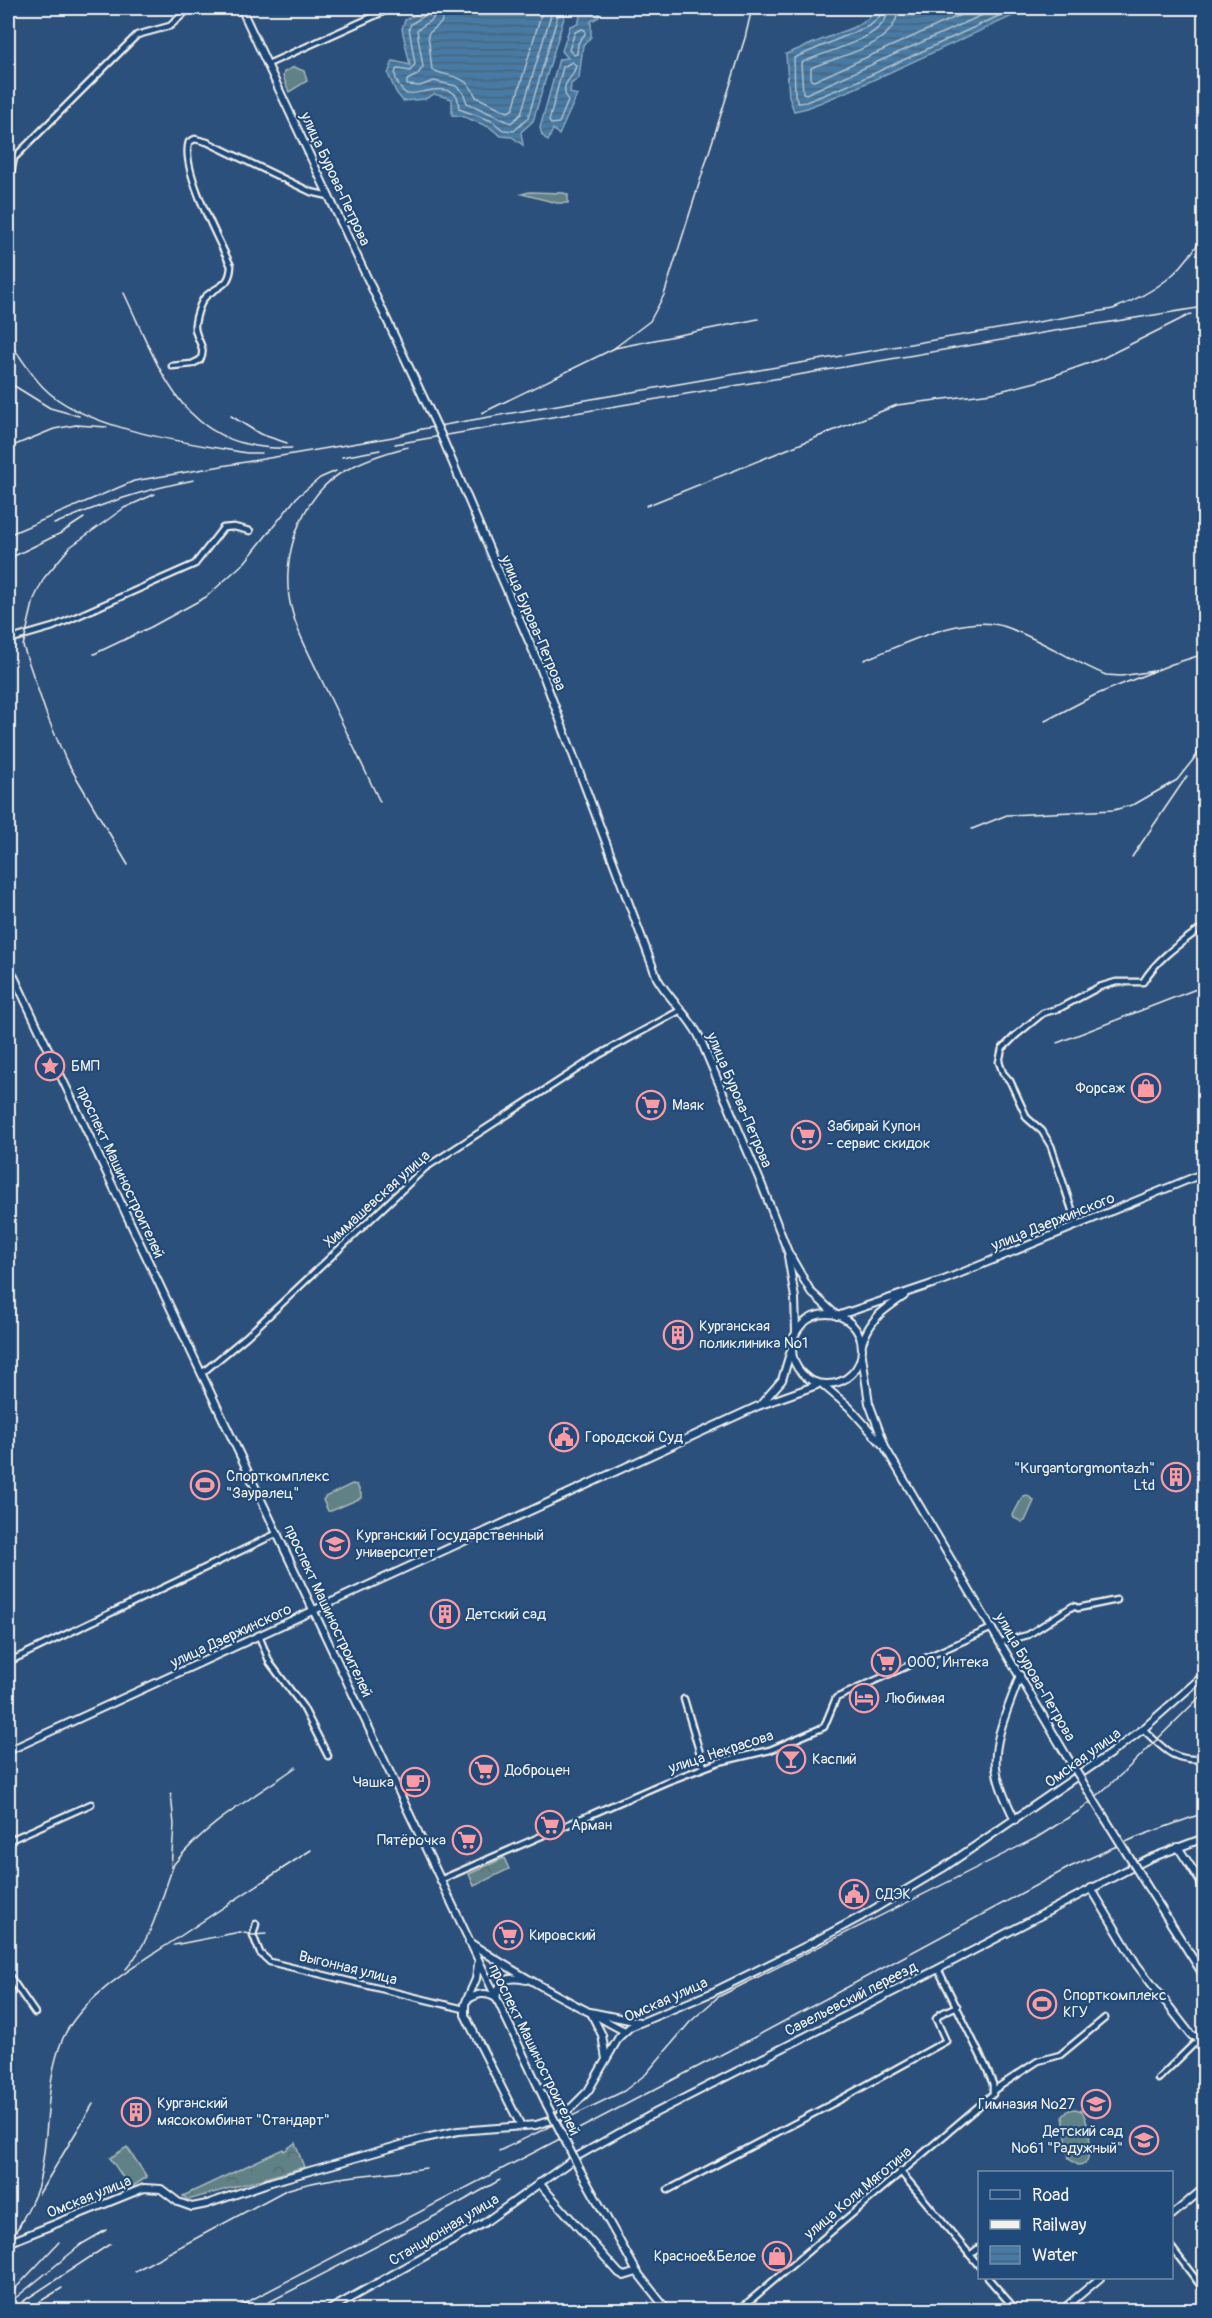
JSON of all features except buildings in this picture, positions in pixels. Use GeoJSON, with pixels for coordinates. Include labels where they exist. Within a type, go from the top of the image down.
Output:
{"type":"FeatureCollection","features":[{"type":"Feature","properties":{"kind":"main road","name":"улица Бурова-Петрова"},"geometry":{"type":"LineString","coordinates":[[241,8],[441,435],[540,667],[650,962],[666,995],[692,1023],[699,1036],[788,1252],[811,1292],[837,1315]]}},
{"type":"Feature","properties":{"kind":"main road","name":"проспект Машиностроителей"},"geometry":{"type":"LineString","coordinates":[[8,964],[315,1611],[478,1964],[547,2105],[637,2272],[667,2310]]}},
{"type":"Feature","properties":{"kind":"main road","name":"улица Дзержинского"},"geometry":{"type":"LineString","coordinates":[[837,1315],[944,1280],[1204,1173]]}},
{"type":"Feature","properties":{"kind":"main road","name":"улица Бурова-Петрова"},"geometry":{"type":"LineString","coordinates":[[788,1252],[795,1298],[796,1332]]}},
{"type":"Feature","properties":{"kind":"main road","name":"улица Дзержинского"},"geometry":{"type":"LineString","coordinates":[[862,1344],[867,1330],[879,1313],[909,1292]]}},
{"type":"Feature","properties":{"kind":"main road"},"geometry":{"type":"LineString","coordinates":[[837,1315],[850,1323],[858,1332],[862,1344],[862,1356],[858,1367],[847,1379],[820,1385],[805,1377],[797,1368],[792,1344],[796,1332],[804,1322],[815,1316],[837,1315]]}},
{"type":"Feature","properties":{"kind":"main road","name":"улица Дзержинского"},"geometry":{"type":"LineString","coordinates":[[758,1406],[782,1380],[792,1344]]}},
{"type":"Feature","properties":{"kind":"main road","name":"улица Бурова-Петрова"},"geometry":{"type":"LineString","coordinates":[[862,1356],[869,1403],[886,1449],[1066,1755],[1204,1976]]}},
{"type":"Feature","properties":{"kind":"main road","name":"улица Бурова-Петрова"},"geometry":{"type":"LineString","coordinates":[[820,1385],[849,1407],[886,1449]]}},
{"type":"Feature","properties":{"kind":"main road","name":"улица Дзержинского"},"geometry":{"type":"LineString","coordinates":[[8,1750],[758,1406],[820,1385]]}},
{"type":"Feature","properties":{"kind":"main road"},"geometry":{"type":"LineString","coordinates":[[1015,1820],[999,1781],[996,1760],[1002,1730],[1020,1675]]}},
{"type":"Feature","properties":{"kind":"main road","name":"Омская улица"},"geometry":{"type":"LineString","coordinates":[[8,2243],[144,2188],[161,2189],[178,2202],[192,2207],[425,2138],[458,2131],[544,2124],[572,2107],[588,2091],[614,2044],[625,2031],[639,2022],[711,1993],[862,1916],[959,1858],[1143,1729],[1204,1676]]}},
{"type":"Feature","properties":{"kind":"main road"},"geometry":{"type":"LineString","coordinates":[[1013,1699],[1029,1691]]}},
{"type":"Feature","properties":{"kind":"main road","name":"Савельевский переезд"},"geometry":{"type":"LineString","coordinates":[[567,2163],[651,2115],[1148,1859],[1204,1839]]}},
{"type":"Feature","properties":{"kind":"main road"},"geometry":{"type":"LineString","coordinates":[[1178,1847],[1204,1887]]}},
{"type":"Feature","properties":{"kind":"main road"},"geometry":{"type":"LineString","coordinates":[[1091,1888],[1138,1966],[1192,2036],[1202,2038]]}},
{"type":"Feature","properties":{"kind":"main road"},"geometry":{"type":"LineString","coordinates":[[468,1942],[534,1983],[590,2012],[605,2023],[625,2031]]}},
{"type":"Feature","properties":{"kind":"main road"},"geometry":{"type":"LineString","coordinates":[[478,1964],[476,1979],[464,2009],[521,2126]]}},
{"type":"Feature","properties":{"kind":"main road"},"geometry":{"type":"LineString","coordinates":[[467,2000],[478,1994],[491,1995],[496,1999],[498,1987],[505,1979],[513,1977],[534,1983]]}},
{"type":"Feature","properties":{"kind":"main road"},"geometry":{"type":"LineString","coordinates":[[590,2012],[639,2022]]}},
{"type":"Feature","properties":{"kind":"main road"},"geometry":{"type":"LineString","coordinates":[[590,2012],[602,2035],[606,2062]]}},
{"type":"Feature","properties":{"kind":"main road","name":"Станционная улица"},"geometry":{"type":"LineString","coordinates":[[329,2310],[481,2225],[567,2163]]}},
{"type":"Feature","properties":{"kind":"main road"},"geometry":{"type":"LineString","coordinates":[[539,2183],[624,2276],[637,2272]]}},
{"type":"Feature","properties":{"kind":"main road"},"geometry":{"type":"LineString","coordinates":[[1173,2215],[1204,2188]]}},
{"type":"Feature","properties":{"kind":"main road"},"geometry":{"type":"LineString","coordinates":[[1062,2310],[1098,2279]]}},
{"type":"Feature","properties":{"kind":"street"},"geometry":{"type":"LineString","coordinates":[[8,187],[14,158],[137,35],[170,26],[190,8]]}},
{"type":"Feature","properties":{"kind":"street"},"geometry":{"type":"LineString","coordinates":[[268,64],[392,8]]}},
{"type":"Feature","properties":{"kind":"street"},"geometry":{"type":"LineString","coordinates":[[172,366],[192,364],[200,360],[203,350],[195,330],[197,313],[205,298],[226,283],[231,266],[193,183],[187,153],[189,142],[195,139],[207,142],[331,200]]}},
{"type":"Feature","properties":{"kind":"street"},"geometry":{"type":"LineString","coordinates":[[8,640],[53,627],[195,564],[223,528],[234,527],[250,531]]}},
{"type":"Feature","properties":{"kind":"street"},"geometry":{"type":"LineString","coordinates":[[1077,1225],[1051,1146],[1041,1131],[1027,1118],[1010,1081],[1003,1073],[999,1062],[1002,1049],[1043,1013],[1060,1008],[1099,987],[1116,982],[1143,982],[1151,968],[1163,956],[1204,926]]}},
{"type":"Feature","properties":{"kind":"street","name":"Химмашевская улица"},"geometry":{"type":"LineString","coordinates":[[202,1373],[248,1336],[425,1168],[599,1055],[679,1011]]}},
{"type":"Feature","properties":{"kind":"street"},"geometry":{"type":"LineString","coordinates":[[8,1662],[278,1533]]}},
{"type":"Feature","properties":{"kind":"street"},"geometry":{"type":"LineString","coordinates":[[1001,1642],[1028,1635],[1073,1606],[1078,1608],[1117,1600]]}},
{"type":"Feature","properties":{"kind":"street","name":"улица Некрасова"},"geometry":{"type":"LineString","coordinates":[[440,1880],[704,1767],[770,1750],[824,1727],[836,1698],[992,1628]]}},
{"type":"Feature","properties":{"kind":"street"},"geometry":{"type":"LineString","coordinates":[[259,1636],[270,1663],[303,1707],[328,1756]]}},
{"type":"Feature","properties":{"kind":"street"},"geometry":{"type":"LineString","coordinates":[[684,1699],[704,1767]]}},
{"type":"Feature","properties":{"kind":"street"},"geometry":{"type":"LineString","coordinates":[[1143,1729],[1169,1754],[1178,1758],[1204,1759]]}},
{"type":"Feature","properties":{"kind":"street"},"geometry":{"type":"LineString","coordinates":[[8,1841],[91,1804]]}},
{"type":"Feature","properties":{"kind":"street","name":"Выгонная улица"},"geometry":{"type":"LineString","coordinates":[[256,1924],[253,1935],[260,1953],[270,1962],[464,2009]]}},
{"type":"Feature","properties":{"kind":"street"},"geometry":{"type":"LineString","coordinates":[[938,1969],[986,2067],[994,2092]]}},
{"type":"Feature","properties":{"kind":"street"},"geometry":{"type":"LineString","coordinates":[[8,1974],[35,2013]]}},
{"type":"Feature","properties":{"kind":"street"},"geometry":{"type":"LineString","coordinates":[[668,2190],[946,2041],[936,2019],[940,2014],[957,2006]]}},
{"type":"Feature","properties":{"kind":"street","name":"улица Коли Мяготина"},"geometry":{"type":"LineString","coordinates":[[739,2310],[900,2171],[973,2113],[994,2092],[1038,2061],[1060,2055],[1105,2018]]}},
{"type":"Feature","properties":{"kind":"street"},"geometry":{"type":"LineString","coordinates":[[1158,2079],[1202,2038]]}},
{"type":"Feature","properties":{"kind":"street"},"geometry":{"type":"LineString","coordinates":[[900,2171],[978,2265]]}},
{"type":"Feature","properties":{"kind":"street"},"geometry":{"type":"LineString","coordinates":[[970,2255],[978,2249]]}},
{"type":"Feature","properties":{"kind":"street"},"geometry":{"type":"LineString","coordinates":[[1173,2249],[1204,2290]]}},
{"type":"Feature","properties":{"kind":"street"},"geometry":{"type":"LineString","coordinates":[[990,2279],[1016,2310]]}},
{"type":"Feature","properties":{"kind":"green space"},"geometry":{"type":"Polygon","coordinates":[[[294,67],[304,71],[307,81],[289,92],[283,76],[284,72],[294,67]]]}},
{"type":"Feature","properties":{"kind":"green space"},"geometry":{"type":"Polygon","coordinates":[[[529,192],[564,193],[568,195],[568,203],[557,203],[522,194],[529,192]]]}},
{"type":"Feature","properties":{"kind":"green space"},"geometry":{"type":"Polygon","coordinates":[[[352,1484],[357,1485],[361,1498],[328,1511],[323,1500],[325,1497],[352,1484]]]}},
{"type":"Feature","properties":{"kind":"green space"},"geometry":{"type":"Polygon","coordinates":[[[1027,1495],[1034,1501],[1025,1521],[1022,1522],[1013,1515],[1023,1496],[1027,1495]]]}},
{"type":"Feature","properties":{"kind":"green space"},"geometry":{"type":"Polygon","coordinates":[[[504,1858],[509,1869],[474,1886],[469,1874],[504,1858]]]}},
{"type":"Feature","properties":{"kind":"green space"},"geometry":{"type":"Polygon","coordinates":[[[1069,2110],[1082,2111],[1090,2138],[1088,2159],[1085,2164],[1078,2165],[1069,2159],[1063,2116],[1069,2110]]]}},
{"type":"Feature","properties":{"kind":"green space"},"geometry":{"type":"Polygon","coordinates":[[[295,2143],[304,2167],[188,2200],[183,2196],[283,2149],[284,2151],[295,2143]]]}},
{"type":"Feature","properties":{"kind":"green space"},"geometry":{"type":"Polygon","coordinates":[[[127,2147],[147,2177],[130,2188],[110,2158],[127,2147]]]}},
{"type":"Feature","properties":{"kind":"water"},"geometry":{"type":"Polygon","coordinates":[[[427,8],[487,8],[490,11],[493,8],[567,8],[533,121],[521,132],[523,145],[512,137],[501,136],[489,127],[462,116],[452,115],[452,99],[434,94],[425,99],[403,101],[396,92],[388,74],[393,61],[410,65],[402,29],[405,20],[427,8]]]}},
{"type":"Feature","properties":{"kind":"water"},"geometry":{"type":"Polygon","coordinates":[[[578,8],[599,8],[599,17],[591,21],[591,37],[583,45],[579,78],[571,84],[570,93],[577,95],[559,135],[553,129],[548,141],[542,135],[540,128],[559,59],[568,58],[562,51],[570,26],[578,24],[580,17],[578,8]]]}},
{"type":"Feature","properties":{"kind":"water"},"geometry":{"type":"Polygon","coordinates":[[[875,8],[1030,8],[851,90],[794,111],[789,97],[786,54],[859,25],[875,13],[875,8]]]}},
{"type":"Feature","properties":{"kind":"railway"},"geometry":{"type":"LineString","coordinates":[[613,349],[650,321],[664,295],[745,38],[752,8]]}},
{"type":"Feature","properties":{"kind":"railway"},"geometry":{"type":"LineString","coordinates":[[8,535],[134,481],[1113,309],[1142,296],[1177,271],[1204,233]]}},
{"type":"Feature","properties":{"kind":"railway"},"geometry":{"type":"LineString","coordinates":[[124,293],[166,379],[182,403],[201,422],[225,437],[255,446],[292,448]]}},
{"type":"Feature","properties":{"kind":"railway"},"geometry":{"type":"LineString","coordinates":[[395,444],[1204,307]]}},
{"type":"Feature","properties":{"kind":"railway"},"geometry":{"type":"LineString","coordinates":[[646,506],[897,405],[992,393],[1036,382],[1103,358],[1191,314]]}},
{"type":"Feature","properties":{"kind":"railway"},"geometry":{"type":"LineString","coordinates":[[482,413],[615,348],[758,319]]}},
{"type":"Feature","properties":{"kind":"railway"},"geometry":{"type":"LineString","coordinates":[[15,350],[43,387],[61,402],[84,414],[110,424],[168,439],[247,453],[262,453]]}},
{"type":"Feature","properties":{"kind":"railway"},"geometry":{"type":"LineString","coordinates":[[8,382],[50,408],[79,416]]}},
{"type":"Feature","properties":{"kind":"railway"},"geometry":{"type":"LineString","coordinates":[[231,416],[260,434],[287,443]]}},
{"type":"Feature","properties":{"kind":"railway"},"geometry":{"type":"LineString","coordinates":[[8,448],[54,429],[76,425],[107,427]]}},
{"type":"Feature","properties":{"kind":"railway"},"geometry":{"type":"LineString","coordinates":[[380,802],[297,626],[288,588],[288,568],[297,529],[306,510],[318,494],[332,480],[355,465],[408,447]]}},
{"type":"Feature","properties":{"kind":"railway"},"geometry":{"type":"LineString","coordinates":[[342,457],[380,450]]}},
{"type":"Feature","properties":{"kind":"railway"},"geometry":{"type":"LineString","coordinates":[[94,654],[206,597],[245,562],[297,497],[320,478],[336,471]]}},
{"type":"Feature","properties":{"kind":"railway"},"geometry":{"type":"LineString","coordinates":[[54,524],[122,498],[194,480]]}},
{"type":"Feature","properties":{"kind":"railway"},"geometry":{"type":"LineString","coordinates":[[128,865],[66,760],[47,716],[23,646],[34,599],[44,578],[70,547],[124,508],[155,494]]}},
{"type":"Feature","properties":{"kind":"railway"},"geometry":{"type":"LineString","coordinates":[[8,559],[61,533],[84,518]]}},
{"type":"Feature","properties":{"kind":"railway"},"geometry":{"type":"LineString","coordinates":[[864,660],[934,632],[953,627],[989,623],[1019,632],[1106,675],[1121,676],[1153,671]]}},
{"type":"Feature","properties":{"kind":"railway"},"geometry":{"type":"LineString","coordinates":[[1045,721],[1095,695],[1172,664],[1204,654]]}},
{"type":"Feature","properties":{"kind":"railway"},"geometry":{"type":"LineString","coordinates":[[972,829],[1007,815],[1114,810],[1135,804],[1177,780],[1204,746]]}},
{"type":"Feature","properties":{"kind":"railway"},"geometry":{"type":"LineString","coordinates":[[1132,857],[1187,776]]}},
{"type":"Feature","properties":{"kind":"railway"},"geometry":{"type":"LineString","coordinates":[[1057,1043],[1204,986]]}},
{"type":"Feature","properties":{"kind":"railway"},"geometry":{"type":"LineString","coordinates":[[499,2151],[624,2091],[646,2074],[690,2022],[718,1997],[1036,1838],[1082,1809],[1124,1772],[1204,1693]]}},
{"type":"Feature","properties":{"kind":"railway"},"geometry":{"type":"LineString","coordinates":[[126,1969],[149,1932],[174,1864],[216,1823],[296,1767]]}},
{"type":"Feature","properties":{"kind":"railway"},"geometry":{"type":"LineString","coordinates":[[171,1793],[174,1825],[171,1868]]}},
{"type":"Feature","properties":{"kind":"railway"},"geometry":{"type":"LineString","coordinates":[[232,2310],[753,2038],[1070,1867],[1137,1837],[1204,1813]]}},
{"type":"Feature","properties":{"kind":"railway"},"geometry":{"type":"LineString","coordinates":[[19,2227],[38,2186],[45,2149],[52,2074],[63,2038],[72,2022],[99,1993],[116,1980],[311,1850]]}},
{"type":"Feature","properties":{"kind":"railway"},"geometry":{"type":"LineString","coordinates":[[174,1945],[240,1932],[253,1935],[266,1934]]}},
{"type":"Feature","properties":{"kind":"railway"},"geometry":{"type":"LineString","coordinates":[[39,2194],[93,2104]]}},
{"type":"Feature","properties":{"kind":"railway"},"geometry":{"type":"LineString","coordinates":[[135,2271],[286,2190],[338,2178],[426,2168]]}},
{"type":"Feature","properties":{"kind":"railway"},"geometry":{"type":"LineString","coordinates":[[254,2310],[500,2180]]}},
{"type":"Feature","properties":{"kind":"railway"},"geometry":{"type":"LineString","coordinates":[[8,2243],[23,2220]]}},
{"type":"Feature","properties":{"kind":"railway"},"geometry":{"type":"LineString","coordinates":[[8,2304],[82,2244],[106,2230]]}},
{"type":"Feature","properties":{"kind":"railway"},"geometry":{"type":"LineString","coordinates":[[12,2292],[59,2242]]}},
{"type":"Feature","properties":{"kind":"railway"},"geometry":{"type":"LineString","coordinates":[[22,2302],[110,2244]]}},
{"type":"Feature","properties":{"kind":"railway"},"geometry":{"type":"LineString","coordinates":[[26,2310],[62,2288]]}},
{"type":"Feature","properties":{"kind":"place","name":"БМП"},"geometry":{"type":"Point","coordinates":[50,1066]}},
{"type":"Feature","properties":{"kind":"place","name":"Форсаж"},"geometry":{"type":"Point","coordinates":[1146,1088]}},
{"type":"Feature","properties":{"kind":"place","name":"Маяк"},"geometry":{"type":"Point","coordinates":[651,1105]}},
{"type":"Feature","properties":{"kind":"place","name":"Забирай Купон - сервис скидок"},"geometry":{"type":"Point","coordinates":[806,1135]}},
{"type":"Feature","properties":{"kind":"place","name":"Курганская поликлиника №1"},"geometry":{"type":"Point","coordinates":[678,1335]}},
{"type":"Feature","properties":{"kind":"place","name":"Городской Суд"},"geometry":{"type":"Point","coordinates":[564,1437]}},
{"type":"Feature","properties":{"kind":"place","name":"\"Kurgantorgmontazh\" Ltd"},"geometry":{"type":"Point","coordinates":[1176,1477]}},
{"type":"Feature","properties":{"kind":"place","name":"Спорткомплекс \"Зауралец\""},"geometry":{"type":"Point","coordinates":[205,1485]}},
{"type":"Feature","properties":{"kind":"place","name":"Курганский Государственный университет"},"geometry":{"type":"Point","coordinates":[335,1544]}},
{"type":"Feature","properties":{"kind":"place","name":"Детский сад"},"geometry":{"type":"Point","coordinates":[445,1614]}},
{"type":"Feature","properties":{"kind":"place","name":"ООО, Интека"},"geometry":{"type":"Point","coordinates":[886,1662]}},
{"type":"Feature","properties":{"kind":"place","name":"Любимая"},"geometry":{"type":"Point","coordinates":[864,1698]}},
{"type":"Feature","properties":{"kind":"place","name":"Каспий"},"geometry":{"type":"Point","coordinates":[791,1759]}},
{"type":"Feature","properties":{"kind":"place","name":"Доброцен"},"geometry":{"type":"Point","coordinates":[484,1770]}},
{"type":"Feature","properties":{"kind":"place","name":"Чашка"},"geometry":{"type":"Point","coordinates":[415,1782]}},
{"type":"Feature","properties":{"kind":"place","name":"Арман"},"geometry":{"type":"Point","coordinates":[550,1825]}},
{"type":"Feature","properties":{"kind":"place","name":"Пятёрочка"},"geometry":{"type":"Point","coordinates":[467,1840]}},
{"type":"Feature","properties":{"kind":"place","name":"СДЭК"},"geometry":{"type":"Point","coordinates":[854,1894]}},
{"type":"Feature","properties":{"kind":"place","name":"Кировский"},"geometry":{"type":"Point","coordinates":[508,1935]}},
{"type":"Feature","properties":{"kind":"place","name":"Спорткомплекс КГУ"},"geometry":{"type":"Point","coordinates":[1042,2004]}},
{"type":"Feature","properties":{"kind":"place","name":"Гимназия №27"},"geometry":{"type":"Point","coordinates":[1096,2104]}},
{"type":"Feature","properties":{"kind":"place","name":"Курганский мясокомбинат \"Стандарт\""},"geometry":{"type":"Point","coordinates":[136,2112]}},
{"type":"Feature","properties":{"kind":"place","name":"Детский сад №61 \"Радужный\""},"geometry":{"type":"Point","coordinates":[1144,2140]}},
{"type":"Feature","properties":{"kind":"place","name":"Красное&Белое"},"geometry":{"type":"Point","coordinates":[777,2256]}}]}
